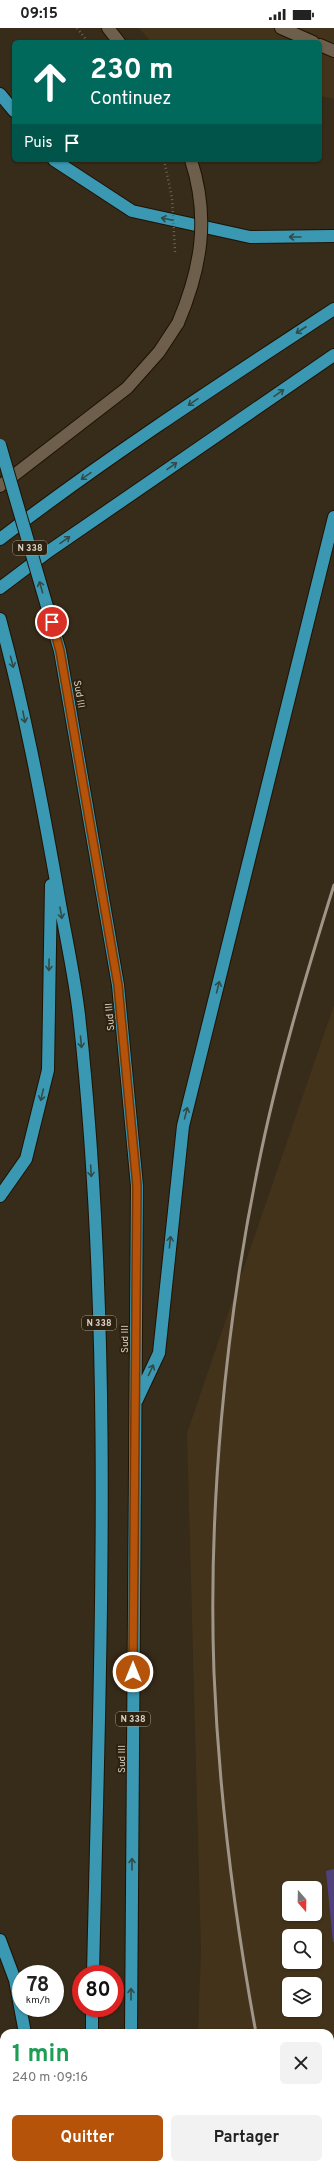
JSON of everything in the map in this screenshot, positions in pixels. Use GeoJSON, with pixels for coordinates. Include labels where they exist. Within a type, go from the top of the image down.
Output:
{"type":"FeatureCollection","features":[{"type":"Feature","properties":{"kind":"highway"},"geometry":{"type":"LineString","coordinates":[[0,94],[12,109]]}},
{"type":"Feature","properties":{"kind":"highway"},"geometry":{"type":"LineString","coordinates":[[57,162],[132,211],[250,237],[334,236]]}},
{"type":"Feature","properties":{"kind":"highway"},"geometry":{"type":"LineString","coordinates":[[0,539],[40,508],[216,386],[334,309]]}},
{"type":"Feature","properties":{"kind":"highway"},"geometry":{"type":"LineString","coordinates":[[0,588],[49,551],[334,355]]}},
{"type":"Feature","properties":{"kind":"highway","name":"Sud III"},"geometry":{"type":"LineString","coordinates":[[0,445],[60,651],[118,985],[137,1186],[131,2029]]}},
{"type":"Feature","properties":{"kind":"highway"},"geometry":{"type":"LineString","coordinates":[[135,1405],[159,1353],[183,1126],[334,517]]}},
{"type":"Feature","properties":{"kind":"highway","name":"N 338"},"geometry":{"type":"LineString","coordinates":[[0,619],[16,678],[51,856],[79,1011],[87,1097],[99,1311],[101,1604],[93,1965]]}},
{"type":"Feature","properties":{"kind":"highway"},"geometry":{"type":"LineString","coordinates":[[0,1196],[26,1160],[48,1070],[51,856]]}},
{"type":"Feature","properties":{"kind":"highway"},"geometry":{"type":"LineString","coordinates":[[0,1940],[15,1980],[24,2029]]}},
{"type":"Feature","properties":{"kind":"highway"},"geometry":{"type":"LineString","coordinates":[[92,2017],[92,2029]]}},
{"type":"Feature","properties":{"kind":"street"},"geometry":{"type":"LineString","coordinates":[[108,28],[117,40]]}},
{"type":"Feature","properties":{"kind":"street"},"geometry":{"type":"LineString","coordinates":[[281,28],[308,40]]}},
{"type":"Feature","properties":{"kind":"street"},"geometry":{"type":"LineString","coordinates":[[322,46],[334,51]]}},
{"type":"Feature","properties":{"kind":"street"},"geometry":{"type":"LineString","coordinates":[[0,486],[127,388],[159,352],[178,323],[190,294],[200,258],[202,219],[193,162]]}},
{"type":"Feature","properties":{"kind":"path"},"geometry":{"type":"LineString","coordinates":[[77,28],[86,40]]}},
{"type":"Feature","properties":{"kind":"path"},"geometry":{"type":"LineString","coordinates":[[164,162],[172,198],[176,255]]}},
{"type":"Feature","properties":{"kind":"shaded area"},"geometry":{"type":"Polygon","coordinates":[[[139,28],[334,28],[334,99],[322,96],[322,40],[149,40],[139,28]]]}},
{"type":"Feature","properties":{"kind":"shaded area"},"geometry":{"type":"Polygon","coordinates":[[[334,1005],[334,2029],[198,2029],[201,1951],[187,1433],[334,1005]]]}},
{"type":"Feature","properties":{"kind":"building"},"geometry":{"type":"Polygon","coordinates":[[[334,1869],[334,1942],[333,1942],[326,1871],[334,1869]]]}},
{"type":"Feature","properties":{"kind":"railway"},"geometry":{"type":"LineString","coordinates":[[255,2029],[234,1899],[216,1718],[213,1611],[214,1548],[221,1419],[236,1291],[258,1167],[292,1025],[334,885]]}},
{"type":"Feature","properties":{"kind":"route"},"geometry":{"type":"LineString","coordinates":[[52,622],[60,651],[118,985],[137,1186],[133,1672]]}}]}
